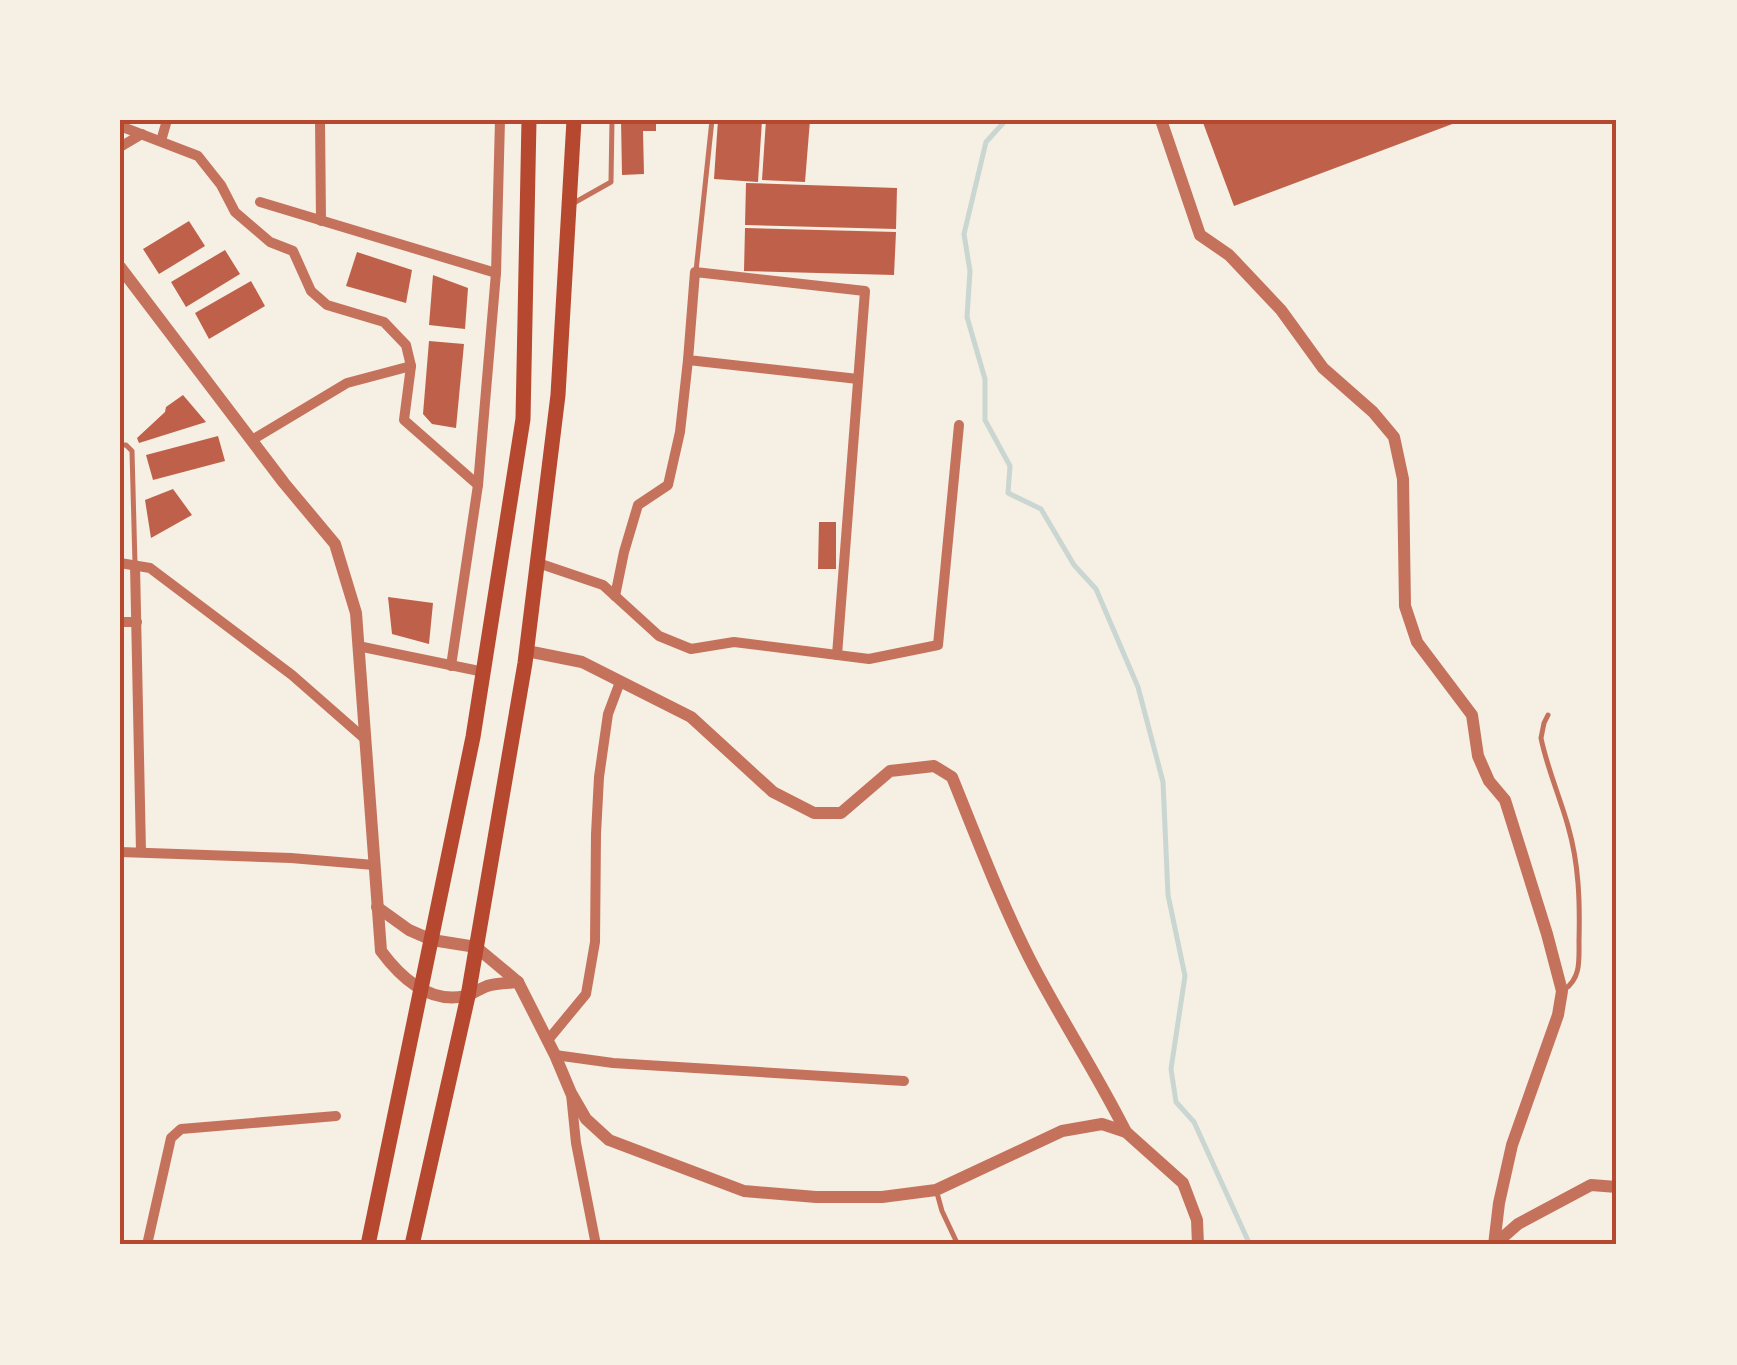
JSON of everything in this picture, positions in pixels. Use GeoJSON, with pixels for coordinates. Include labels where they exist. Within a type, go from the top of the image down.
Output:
{"type":"FeatureCollection","features":[{"type":"Feature","properties":{"kind":"main road"},"geometry":{"type":"LineString","coordinates":[[368,1245],[474,737],[522,419],[528,120]]}},
{"type":"Feature","properties":{"kind":"main road"},"geometry":{"type":"LineString","coordinates":[[412,1245],[468,996],[527,652],[558,395],[574,120]]}},
{"type":"Feature","properties":{"kind":"street"},"geometry":{"type":"LineString","coordinates":[[161,141],[167,120]]}},
{"type":"Feature","properties":{"kind":"street"},"geometry":{"type":"LineString","coordinates":[[320,120],[321,221]]}},
{"type":"Feature","properties":{"kind":"street"},"geometry":{"type":"LineString","coordinates":[[451,666],[478,486],[496,272],[500,120]]}},
{"type":"Feature","properties":{"kind":"street"},"geometry":{"type":"LineString","coordinates":[[1161,120],[1200,235],[1229,255],[1281,310],[1323,368],[1373,412],[1394,437],[1402,479],[1404,606],[1416,642],[1472,715],[1478,756],[1488,781],[1505,800],[1547,934],[1562,991],[1558,1015],[1512,1145],[1494,1245]]}},
{"type":"Feature","properties":{"kind":"street"},"geometry":{"type":"LineString","coordinates":[[120,126],[198,156],[222,185],[236,212],[270,242],[292,251],[310,291],[327,305],[384,322],[406,345],[411,366],[404,420],[478,486]]}},
{"type":"Feature","properties":{"kind":"street"},"geometry":{"type":"LineString","coordinates":[[120,147],[142,134]]}},
{"type":"Feature","properties":{"kind":"street"},"geometry":{"type":"LineString","coordinates":[[260,202],[496,272]]}},
{"type":"Feature","properties":{"kind":"street"},"geometry":{"type":"LineString","coordinates":[[120,268],[335,544],[356,613],[381,951],[396,972],[420,990],[442,998],[468,996],[489,985],[518,982]]}},
{"type":"Feature","properties":{"kind":"street"},"geometry":{"type":"LineString","coordinates":[[615,596],[638,505],[668,485],[680,432],[696,272],[865,291],[837,655]]}},
{"type":"Feature","properties":{"kind":"street"},"geometry":{"type":"LineString","coordinates":[[120,284],[137,287]]}},
{"type":"Feature","properties":{"kind":"street"},"geometry":{"type":"LineString","coordinates":[[688,360],[858,379]]}},
{"type":"Feature","properties":{"kind":"street"},"geometry":{"type":"LineString","coordinates":[[252,440],[347,383],[411,366]]}},
{"type":"Feature","properties":{"kind":"street"},"geometry":{"type":"LineString","coordinates":[[538,563],[603,585],[658,636],[692,649],[734,642],[869,659],[938,644],[959,426]]}},
{"type":"Feature","properties":{"kind":"street"},"geometry":{"type":"LineString","coordinates":[[120,562],[150,568],[292,675],[366,739]]}},
{"type":"Feature","properties":{"kind":"street"},"geometry":{"type":"LineString","coordinates":[[135,566],[141,852]]}},
{"type":"Feature","properties":{"kind":"street"},"geometry":{"type":"LineString","coordinates":[[120,622],[138,622]]}},
{"type":"Feature","properties":{"kind":"street"},"geometry":{"type":"LineString","coordinates":[[358,646],[484,672]]}},
{"type":"Feature","properties":{"kind":"street"},"geometry":{"type":"LineString","coordinates":[[527,652],[582,662],[691,717],[773,792],[814,812],[841,814],[890,772],[934,766],[952,777],[1034,967],[1126,1132],[1184,1183],[1197,1220],[1198,1245]]}},
{"type":"Feature","properties":{"kind":"street"},"geometry":{"type":"LineString","coordinates":[[548,1040],[586,994],[595,942],[599,777],[608,714],[620,682]]}},
{"type":"Feature","properties":{"kind":"street"},"geometry":{"type":"LineString","coordinates":[[120,852],[374,865]]}},
{"type":"Feature","properties":{"kind":"street"},"geometry":{"type":"LineString","coordinates":[[377,907],[409,930],[432,940],[476,947],[518,982],[571,1094],[586,1119],[609,1140],[744,1191],[882,1197],[936,1190],[1062,1132],[1102,1124],[1126,1132]]}},
{"type":"Feature","properties":{"kind":"street"},"geometry":{"type":"LineString","coordinates":[[554,1055],[613,1063],[904,1081]]}},
{"type":"Feature","properties":{"kind":"street"},"geometry":{"type":"LineString","coordinates":[[571,1094],[576,1143],[596,1245]]}},
{"type":"Feature","properties":{"kind":"street"},"geometry":{"type":"LineString","coordinates":[[147,1245],[171,1138],[181,1130],[336,1116]]}},
{"type":"Feature","properties":{"kind":"street"},"geometry":{"type":"LineString","coordinates":[[1494,1245],[1518,1224],[1592,1185],[1617,1187]]}},
{"type":"Feature","properties":{"kind":"lane"},"geometry":{"type":"LineString","coordinates":[[570,205],[612,182],[612,120]]}},
{"type":"Feature","properties":{"kind":"lane"},"geometry":{"type":"LineString","coordinates":[[696,272],[712,120]]}},
{"type":"Feature","properties":{"kind":"lane"},"geometry":{"type":"LineString","coordinates":[[120,445],[132,451],[135,566]]}},
{"type":"Feature","properties":{"kind":"lane"},"geometry":{"type":"LineString","coordinates":[[1548,715],[1542,744],[1569,828],[1580,907],[1575,980],[1562,991]]}},
{"type":"Feature","properties":{"kind":"lane"},"geometry":{"type":"LineString","coordinates":[[936,1190],[958,1245]]}},
{"type":"Feature","properties":{"kind":"building"},"geometry":{"type":"Polygon","coordinates":[[[621,120],[656,120],[656,131],[643,131],[644,174],[622,175],[621,120]]]}},
{"type":"Feature","properties":{"kind":"building"},"geometry":{"type":"Polygon","coordinates":[[[718,120],[762,120],[758,182],[714,179],[718,120]]]}},
{"type":"Feature","properties":{"kind":"building"},"geometry":{"type":"Polygon","coordinates":[[[766,120],[810,120],[805,182],[762,180],[766,120]]]}},
{"type":"Feature","properties":{"kind":"building"},"geometry":{"type":"Polygon","coordinates":[[[1202,120],[1463,120],[1234,206],[1202,120]]]}},
{"type":"Feature","properties":{"kind":"building"},"geometry":{"type":"Polygon","coordinates":[[[746,183],[897,188],[896,229],[745,225],[746,183]]]}},
{"type":"Feature","properties":{"kind":"building"},"geometry":{"type":"Polygon","coordinates":[[[189,221],[205,246],[159,274],[143,249],[189,221]]]}},
{"type":"Feature","properties":{"kind":"building"},"geometry":{"type":"Polygon","coordinates":[[[745,228],[896,232],[894,275],[744,271],[745,228]]]}},
{"type":"Feature","properties":{"kind":"building"},"geometry":{"type":"Polygon","coordinates":[[[225,250],[240,274],[186,307],[171,282],[225,250]]]}},
{"type":"Feature","properties":{"kind":"building"},"geometry":{"type":"Polygon","coordinates":[[[357,252],[412,270],[406,303],[346,286],[357,252]]]}},
{"type":"Feature","properties":{"kind":"building"},"geometry":{"type":"Polygon","coordinates":[[[433,275],[468,288],[465,329],[429,325],[433,275]]]}},
{"type":"Feature","properties":{"kind":"building"},"geometry":{"type":"Polygon","coordinates":[[[251,281],[265,306],[209,339],[195,313],[251,281]]]}},
{"type":"Feature","properties":{"kind":"building"},"geometry":{"type":"Polygon","coordinates":[[[429,341],[464,344],[456,428],[432,424],[423,414],[429,341]]]}},
{"type":"Feature","properties":{"kind":"building"},"geometry":{"type":"Polygon","coordinates":[[[183,395],[206,422],[139,443],[137,438],[183,395]]]}},
{"type":"Feature","properties":{"kind":"building"},"geometry":{"type":"Polygon","coordinates":[[[218,436],[225,461],[153,480],[146,455],[218,436]]]}},
{"type":"Feature","properties":{"kind":"building"},"geometry":{"type":"Polygon","coordinates":[[[173,489],[192,515],[151,538],[145,500],[173,489]]]}},
{"type":"Feature","properties":{"kind":"building"},"geometry":{"type":"Polygon","coordinates":[[[819,522],[836,522],[836,569],[818,569],[819,522]]]}},
{"type":"Feature","properties":{"kind":"building"},"geometry":{"type":"Polygon","coordinates":[[[388,597],[433,603],[429,644],[392,634],[388,597]]]}},
{"type":"Feature","properties":{"kind":"waterway"},"geometry":{"type":"LineString","coordinates":[[1006,120],[986,142],[964,234],[970,271],[967,317],[985,379],[985,420],[1010,466],[1008,493],[1041,509],[1074,565],[1096,589],[1138,687],[1163,782],[1168,895],[1185,976],[1171,1069],[1176,1102],[1194,1122],[1250,1245]]}}]}
